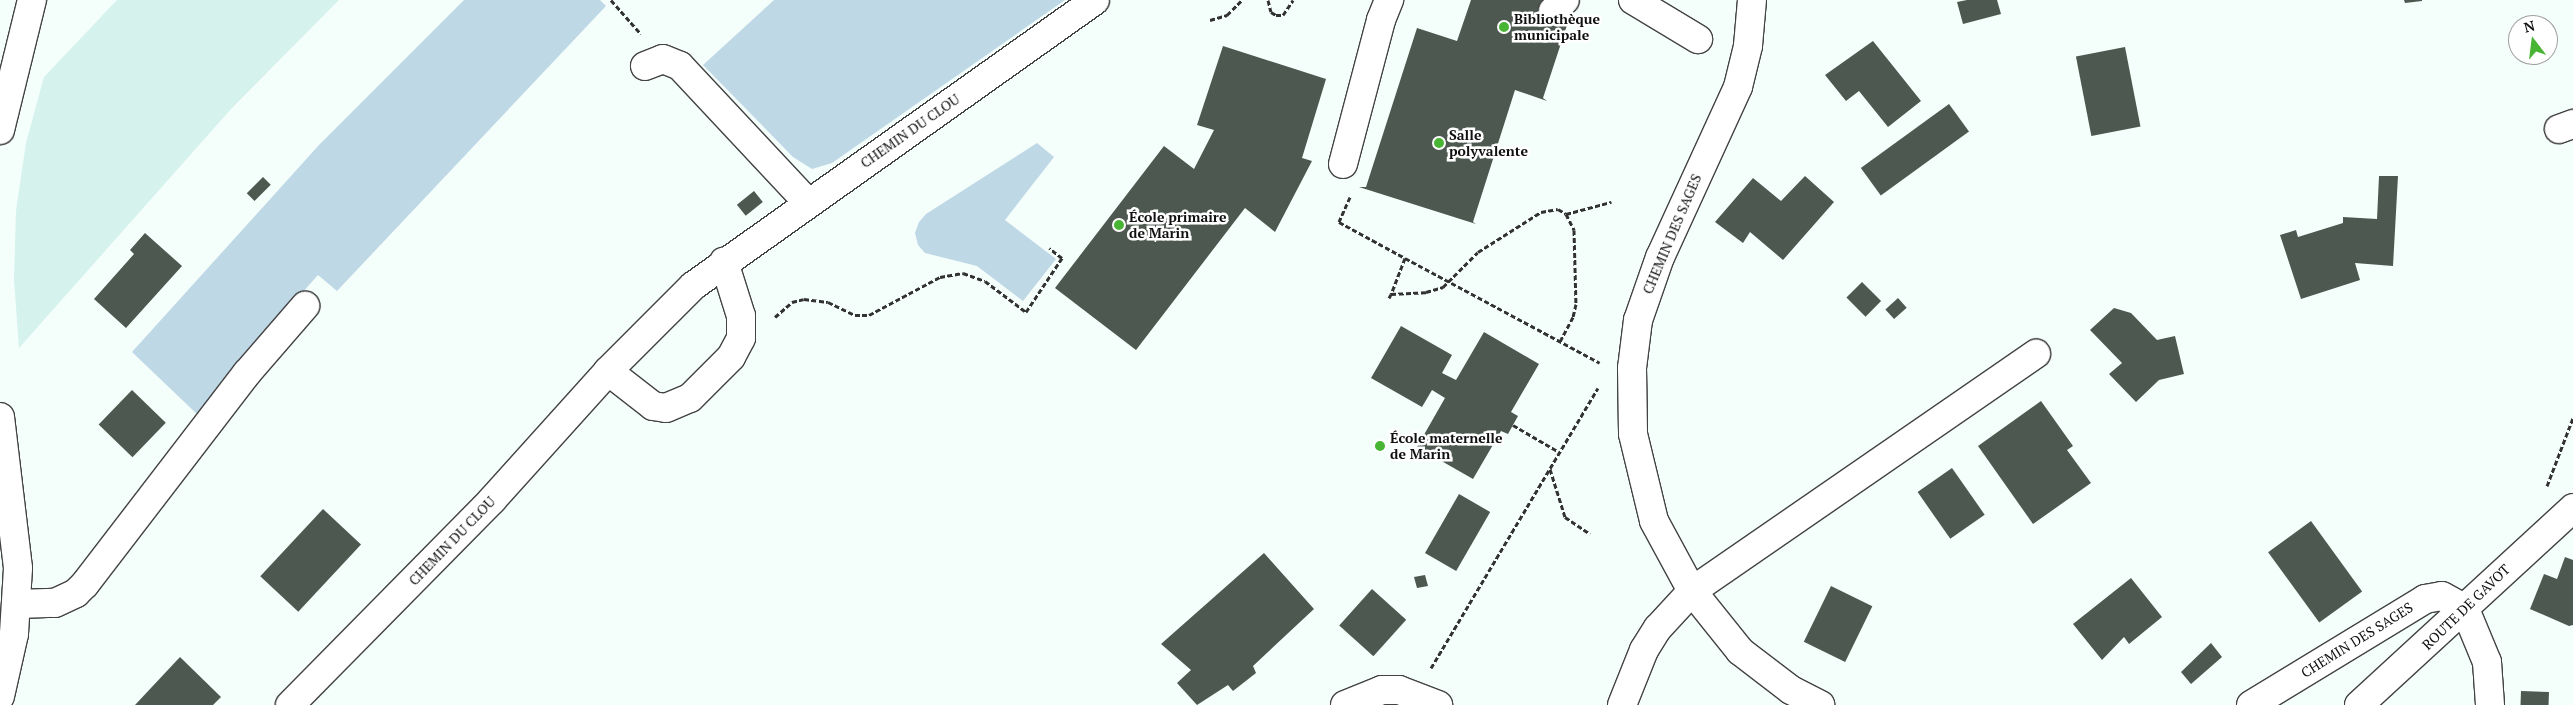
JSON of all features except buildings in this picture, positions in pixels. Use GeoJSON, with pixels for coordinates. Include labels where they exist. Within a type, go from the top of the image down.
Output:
{"type":"FeatureCollection","features":[{"type":"Feature","properties":{"kind":"street"},"geometry":{"type":"LineString","coordinates":[[0,130],[32,0]]}},
{"type":"Feature","properties":{"kind":"street","name":"CHEMIN DU CLOU"},"geometry":{"type":"LineString","coordinates":[[290,705],[492,500],[608,371],[667,309],[724,262],[1095,0]]}},
{"type":"Feature","properties":{"kind":"street"},"geometry":{"type":"LineString","coordinates":[[1344,164],[1381,20],[1389,0]]}},
{"type":"Feature","properties":{"kind":"street"},"geometry":{"type":"LineString","coordinates":[[1633,0],[1698,40]]}},
{"type":"Feature","properties":{"kind":"street","name":"CHEMIN DES SAGES"},"geometry":{"type":"LineString","coordinates":[[1752,0],[1748,46],[1738,87],[1660,257],[1638,320],[1631,399],[1639,467],[1660,535],[1692,591],[1740,651],[1791,690],[1820,705]]}},
{"type":"Feature","properties":{"kind":"street"},"geometry":{"type":"LineString","coordinates":[[654,62],[680,66],[808,203]]}},
{"type":"Feature","properties":{"kind":"street"},"geometry":{"type":"LineString","coordinates":[[608,371],[653,406],[666,408],[679,405],[731,357],[742,338],[741,316],[724,262]]}},
{"type":"Feature","properties":{"kind":"street"},"geometry":{"type":"LineString","coordinates":[[17,604],[55,604],[85,584],[246,373],[305,306]]}},
{"type":"Feature","properties":{"kind":"street"},"geometry":{"type":"LineString","coordinates":[[1622,705],[1644,650],[1658,628],[1692,591],[2036,354]]}},
{"type":"Feature","properties":{"kind":"street"},"geometry":{"type":"LineString","coordinates":[[0,416],[15,530],[17,604],[0,696]]}},
{"type":"Feature","properties":{"kind":"street","name":"ROUTE DE GAVOT"},"geometry":{"type":"LineString","coordinates":[[2359,705],[2465,609],[2538,538],[2573,508]]}},
{"type":"Feature","properties":{"kind":"street","name":"CHEMIN DES SAGES"},"geometry":{"type":"LineString","coordinates":[[2252,705],[2425,599],[2442,596],[2465,609]]}},
{"type":"Feature","properties":{"kind":"street"},"geometry":{"type":"LineString","coordinates":[[2465,609],[2487,662],[2490,705]]}},
{"type":"Feature","properties":{"kind":"street"},"geometry":{"type":"LineString","coordinates":[[1345,705],[1382,690],[1427,700]]}},
{"type":"Feature","properties":{"kind":"path"},"geometry":{"type":"LineString","coordinates":[[612,0],[654,62]]}},
{"type":"Feature","properties":{"kind":"path"},"geometry":{"type":"LineString","coordinates":[[1210,20],[1227,15],[1242,0]]}},
{"type":"Feature","properties":{"kind":"path"},"geometry":{"type":"LineString","coordinates":[[1268,0],[1271,12],[1276,15],[1283,15],[1293,0]]}},
{"type":"Feature","properties":{"kind":"path"},"geometry":{"type":"LineString","coordinates":[[1566,214],[1611,202]]}},
{"type":"Feature","properties":{"kind":"path"},"geometry":{"type":"LineString","coordinates":[[1392,294],[1434,290],[1450,281],[1478,252],[1541,212],[1558,210],[1566,214],[1574,230],[1576,304],[1573,317],[1560,341]]}},
{"type":"Feature","properties":{"kind":"path"},"geometry":{"type":"LineString","coordinates":[[1339,222],[1579,352]]}},
{"type":"Feature","properties":{"kind":"path"},"geometry":{"type":"LineString","coordinates":[[742,338],[757,333],[792,302],[804,299],[828,302],[862,316],[951,273],[975,275],[1026,312],[1062,258],[1049,248]]}},
{"type":"Feature","properties":{"kind":"path"},"geometry":{"type":"LineString","coordinates":[[1389,298],[1405,258]]}},
{"type":"Feature","properties":{"kind":"path"},"geometry":{"type":"LineString","coordinates":[[1427,700],[1549,468],[1599,385]]}},
{"type":"Feature","properties":{"kind":"path"},"geometry":{"type":"LineString","coordinates":[[2538,538],[2539,512],[2546,487],[2573,418]]}},
{"type":"Feature","properties":{"kind":"path"},"geometry":{"type":"LineString","coordinates":[[1513,425],[1559,452]]}},
{"type":"Feature","properties":{"kind":"path"},"geometry":{"type":"LineString","coordinates":[[1549,468],[1565,518],[1590,534]]}},
{"type":"Feature","properties":{"kind":"shaded area"},"geometry":{"type":"Polygon","coordinates":[[[117,0],[339,0],[231,109],[19,348],[14,280],[16,211],[26,143],[44,77],[117,0]]]}},
{"type":"Feature","properties":{"kind":"shaded area"},"geometry":{"type":"Polygon","coordinates":[[[464,0],[600,0],[606,6],[337,291],[318,275],[241,362],[199,416],[132,352],[319,145],[464,0]]]}},
{"type":"Feature","properties":{"kind":"shaded area"},"geometry":{"type":"Polygon","coordinates":[[[774,0],[1065,0],[832,163],[812,169],[793,157],[703,65],[774,0]]]}},
{"type":"Feature","properties":{"kind":"shaded area"},"geometry":{"type":"Polygon","coordinates":[[[1037,143],[1054,157],[1005,220],[1056,259],[1023,301],[977,266],[925,253],[918,245],[915,233],[919,222],[926,214],[1037,143]]]}},
{"type":"Feature","properties":{"kind":"place","name":"Bibliothèque municipale"},"geometry":{"type":"Point","coordinates":[1504,27]}},
{"type":"Feature","properties":{"kind":"place","name":"Salle polyvalente"},"geometry":{"type":"Point","coordinates":[1439,143]}},
{"type":"Feature","properties":{"kind":"place","name":"École primaire de Marin"},"geometry":{"type":"Point","coordinates":[1119,225]}},
{"type":"Feature","properties":{"kind":"place","name":"École maternelle de Marin"},"geometry":{"type":"Point","coordinates":[1380,446]}}]}
